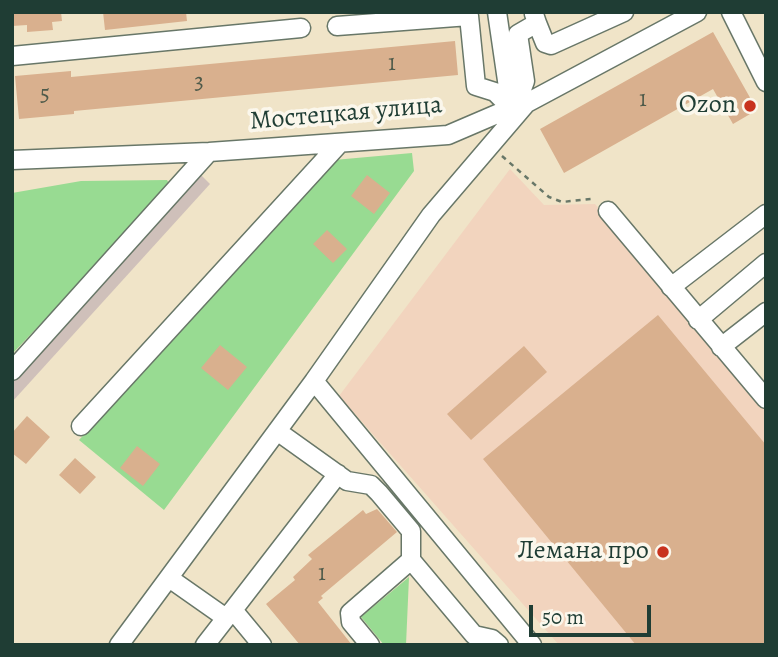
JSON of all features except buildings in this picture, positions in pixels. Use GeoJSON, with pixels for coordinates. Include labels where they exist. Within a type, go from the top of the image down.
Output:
{"type":"FeatureCollection","features":[{"type":"Feature","properties":{"kind":"street"},"geometry":{"type":"LineString","coordinates":[[497,12],[515,104]]}},
{"type":"Feature","properties":{"kind":"street"},"geometry":{"type":"LineString","coordinates":[[120,645],[314,381],[431,215],[515,104],[525,81],[517,34],[536,18],[545,43],[551,45],[624,12]]}},
{"type":"Feature","properties":{"kind":"street","name":"Мостецкая улица"},"geometry":{"type":"LineString","coordinates":[[12,160],[209,152],[448,135],[697,12]]}},
{"type":"Feature","properties":{"kind":"street"},"geometry":{"type":"LineString","coordinates":[[731,12],[766,82]]}},
{"type":"Feature","properties":{"kind":"street"},"geometry":{"type":"LineString","coordinates":[[337,26],[396,17],[469,16],[476,86],[495,92],[515,104]]}},
{"type":"Feature","properties":{"kind":"street"},"geometry":{"type":"LineString","coordinates":[[12,56],[302,28]]}},
{"type":"Feature","properties":{"kind":"street"},"geometry":{"type":"LineString","coordinates":[[81,426],[340,143]]}},
{"type":"Feature","properties":{"kind":"street"},"geometry":{"type":"LineString","coordinates":[[12,371],[209,152]]}},
{"type":"Feature","properties":{"kind":"street"},"geometry":{"type":"LineString","coordinates":[[608,211],[766,399]]}},
{"type":"Feature","properties":{"kind":"street"},"geometry":{"type":"LineString","coordinates":[[671,287],[766,214]]}},
{"type":"Feature","properties":{"kind":"street"},"geometry":{"type":"LineString","coordinates":[[698,320],[766,263]]}},
{"type":"Feature","properties":{"kind":"street"},"geometry":{"type":"LineString","coordinates":[[721,347],[766,312]]}},
{"type":"Feature","properties":{"kind":"street"},"geometry":{"type":"LineString","coordinates":[[314,381],[531,645]]}},
{"type":"Feature","properties":{"kind":"street"},"geometry":{"type":"LineString","coordinates":[[277,431],[347,481],[371,485],[411,531],[411,560],[350,613],[351,622],[370,645]]}},
{"type":"Feature","properties":{"kind":"street"},"geometry":{"type":"LineString","coordinates":[[207,644],[338,474]]}},
{"type":"Feature","properties":{"kind":"street"},"geometry":{"type":"LineString","coordinates":[[411,560],[469,640],[492,639],[499,645]]}},
{"type":"Feature","properties":{"kind":"street"},"geometry":{"type":"LineString","coordinates":[[169,578],[230,614],[262,645]]}},
{"type":"Feature","properties":{"kind":"path"},"geometry":{"type":"LineString","coordinates":[[502,156],[549,197],[562,202],[591,199],[608,211]]}},
{"type":"Feature","properties":{"kind":"shaded area"},"geometry":{"type":"Polygon","coordinates":[[[510,169],[544,205],[595,204],[766,410],[766,645],[559,645],[339,396],[510,169]]]}},
{"type":"Feature","properties":{"kind":"shaded area"},"geometry":{"type":"Polygon","coordinates":[[[199,173],[210,184],[12,402],[12,379],[199,173]]]}},
{"type":"Feature","properties":{"kind":"green space"},"geometry":{"type":"Polygon","coordinates":[[[412,153],[414,171],[164,510],[79,440],[334,160],[412,153]]]}},
{"type":"Feature","properties":{"kind":"green space"},"geometry":{"type":"Polygon","coordinates":[[[167,180],[171,187],[12,354],[12,193],[81,181],[167,180]]]}},
{"type":"Feature","properties":{"kind":"green space"},"geometry":{"type":"Polygon","coordinates":[[[409,577],[406,645],[384,645],[361,617],[409,577]]]}},
{"type":"Feature","properties":{"kind":"place","name":"Ozon"},"geometry":{"type":"Point","coordinates":[750,106]}},
{"type":"Feature","properties":{"kind":"place","name":"Лемана про"},"geometry":{"type":"Point","coordinates":[663,552]}}]}
